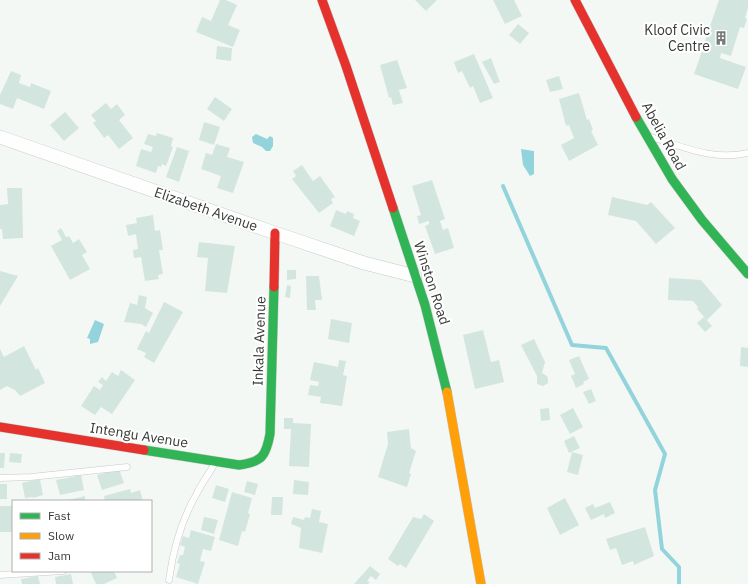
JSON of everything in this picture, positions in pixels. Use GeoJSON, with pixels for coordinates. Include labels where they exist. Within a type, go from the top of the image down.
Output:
{"type":"FeatureCollection","features":[{"type":"Feature","properties":{"kind":"street","name":"Winston Road"},"geometry":{"type":"LineString","coordinates":[[322,0],[348,73],[425,305],[450,403],[481,584]]}},
{"type":"Feature","properties":{"kind":"street","name":"Abelia Road"},"geometry":{"type":"LineString","coordinates":[[575,0],[647,136],[672,179],[702,220],[748,274]]}},
{"type":"Feature","properties":{"kind":"street","name":"Elizabeth Avenue"},"geometry":{"type":"LineString","coordinates":[[0,137],[364,263],[415,276]]}},
{"type":"Feature","properties":{"kind":"street","name":"Inkala Avenue"},"geometry":{"type":"LineString","coordinates":[[267,449],[270,434],[275,233]]}},
{"type":"Feature","properties":{"kind":"street","name":"Intengu Avenue"},"geometry":{"type":"LineString","coordinates":[[0,427],[239,465],[256,462],[263,457],[267,449]]}},
{"type":"Feature","properties":{"kind":"lane"},"geometry":{"type":"LineString","coordinates":[[647,136],[696,152],[738,155],[748,153]]}},
{"type":"Feature","properties":{"kind":"lane"},"geometry":{"type":"LineString","coordinates":[[169,580],[173,549],[178,536],[196,494],[215,461]]}},
{"type":"Feature","properties":{"kind":"lane"},"geometry":{"type":"LineString","coordinates":[[0,478],[32,477],[127,466]]}},
{"type":"Feature","properties":{"kind":"lane"},"geometry":{"type":"LineString","coordinates":[[0,575],[47,572]]}},
{"type":"Feature","properties":{"kind":"water"},"geometry":{"type":"Polygon","coordinates":[[[256,134],[267,139],[270,136],[273,138],[273,146],[270,151],[266,151],[262,147],[253,143],[252,137],[256,134]]]}},
{"type":"Feature","properties":{"kind":"water"},"geometry":{"type":"Polygon","coordinates":[[[521,149],[534,151],[534,174],[530,176],[523,165],[521,149]]]}},
{"type":"Feature","properties":{"kind":"water"},"geometry":{"type":"Polygon","coordinates":[[[95,320],[104,324],[98,342],[90,344],[90,339],[87,338],[95,320]]]}},
{"type":"Feature","properties":{"kind":"building"},"geometry":{"type":"Polygon","coordinates":[[[220,0],[226,0],[237,5],[228,25],[240,30],[233,47],[196,32],[202,17],[211,21],[220,0]]]}},
{"type":"Feature","properties":{"kind":"building"},"geometry":{"type":"Polygon","coordinates":[[[415,0],[437,0],[426,11],[415,0]]]}},
{"type":"Feature","properties":{"kind":"building"},"geometry":{"type":"Polygon","coordinates":[[[493,0],[514,0],[522,16],[505,24],[493,0]]]}},
{"type":"Feature","properties":{"kind":"building","name":"Kloof Civic Centre"},"geometry":{"type":"Polygon","coordinates":[[[719,0],[748,0],[748,8],[745,18],[747,19],[744,28],[740,27],[731,56],[721,53],[720,58],[746,67],[738,89],[694,74],[702,51],[706,52],[707,48],[703,47],[719,0]]]}},
{"type":"Feature","properties":{"kind":"building"},"geometry":{"type":"Polygon","coordinates":[[[518,24],[529,33],[520,44],[509,35],[518,24]]]}},
{"type":"Feature","properties":{"kind":"building"},"geometry":{"type":"Polygon","coordinates":[[[217,46],[232,48],[231,61],[216,59],[217,46]]]}},
{"type":"Feature","properties":{"kind":"building"},"geometry":{"type":"Polygon","coordinates":[[[474,54],[493,98],[480,103],[473,86],[470,88],[462,71],[458,73],[454,62],[474,54]]]}},
{"type":"Feature","properties":{"kind":"building"},"geometry":{"type":"Polygon","coordinates":[[[491,58],[500,82],[494,84],[482,62],[491,58]]]}},
{"type":"Feature","properties":{"kind":"building"},"geometry":{"type":"Polygon","coordinates":[[[397,60],[407,88],[399,90],[403,103],[393,105],[391,97],[389,98],[380,65],[397,60]]]}},
{"type":"Feature","properties":{"kind":"building"},"geometry":{"type":"Polygon","coordinates":[[[11,71],[21,75],[19,83],[30,87],[31,83],[51,91],[44,109],[17,98],[13,109],[0,104],[0,95],[11,71]]]}},
{"type":"Feature","properties":{"kind":"building"},"geometry":{"type":"Polygon","coordinates":[[[559,76],[563,89],[550,92],[546,80],[559,76]]]}},
{"type":"Feature","properties":{"kind":"building"},"geometry":{"type":"Polygon","coordinates":[[[579,93],[587,120],[589,119],[593,130],[591,131],[598,145],[569,161],[561,145],[574,138],[569,125],[566,126],[559,99],[579,93]]]}},
{"type":"Feature","properties":{"kind":"building"},"geometry":{"type":"Polygon","coordinates":[[[215,97],[232,109],[224,121],[207,109],[215,97]]]}},
{"type":"Feature","properties":{"kind":"building"},"geometry":{"type":"Polygon","coordinates":[[[106,103],[111,109],[117,104],[125,115],[119,120],[133,138],[119,149],[108,135],[104,138],[93,123],[96,121],[91,115],[106,103]]]}},
{"type":"Feature","properties":{"kind":"building"},"geometry":{"type":"Polygon","coordinates":[[[65,112],[79,128],[64,141],[50,125],[65,112]]]}},
{"type":"Feature","properties":{"kind":"building"},"geometry":{"type":"Polygon","coordinates":[[[204,122],[220,127],[214,145],[199,140],[204,122]]]}},
{"type":"Feature","properties":{"kind":"building"},"geometry":{"type":"Polygon","coordinates":[[[157,133],[173,138],[171,146],[173,147],[166,166],[162,164],[161,167],[158,166],[156,173],[136,166],[141,149],[151,152],[153,147],[144,144],[148,134],[156,136],[157,133]]]}},
{"type":"Feature","properties":{"kind":"building"},"geometry":{"type":"Polygon","coordinates":[[[216,144],[230,148],[227,157],[244,162],[233,193],[217,188],[221,176],[201,169],[206,153],[212,155],[216,144]]]}},
{"type":"Feature","properties":{"kind":"building"},"geometry":{"type":"Polygon","coordinates":[[[177,147],[189,151],[179,182],[166,177],[177,147]]]}},
{"type":"Feature","properties":{"kind":"building"},"geometry":{"type":"Polygon","coordinates":[[[302,165],[313,181],[320,176],[335,197],[331,199],[333,203],[319,213],[292,179],[296,176],[293,171],[302,165]]]}},
{"type":"Feature","properties":{"kind":"building"},"geometry":{"type":"Polygon","coordinates":[[[432,180],[445,219],[440,221],[443,230],[448,228],[454,248],[435,254],[425,226],[429,224],[429,221],[419,224],[417,216],[421,215],[412,186],[432,180]]]}},
{"type":"Feature","properties":{"kind":"building"},"geometry":{"type":"Polygon","coordinates":[[[7,188],[22,188],[23,238],[3,239],[2,229],[0,229],[0,205],[8,204],[7,188]]]}},
{"type":"Feature","properties":{"kind":"building"},"geometry":{"type":"Polygon","coordinates":[[[612,197],[647,205],[651,202],[675,228],[656,244],[636,221],[608,215],[612,197]]]}},
{"type":"Feature","properties":{"kind":"building"},"geometry":{"type":"Polygon","coordinates":[[[336,210],[346,214],[347,211],[354,214],[353,218],[360,221],[354,236],[330,226],[336,210]]]}},
{"type":"Feature","properties":{"kind":"building"},"geometry":{"type":"Polygon","coordinates":[[[153,215],[155,231],[160,230],[163,250],[159,250],[163,274],[158,275],[159,279],[145,281],[141,257],[134,258],[133,250],[138,249],[136,234],[128,236],[126,225],[137,223],[136,218],[153,215]]]}},
{"type":"Feature","properties":{"kind":"building"},"geometry":{"type":"Polygon","coordinates":[[[61,228],[66,237],[69,236],[73,243],[79,239],[87,252],[82,255],[90,269],[70,280],[51,246],[62,240],[57,231],[61,228]]]}},
{"type":"Feature","properties":{"kind":"building"},"geometry":{"type":"Polygon","coordinates":[[[199,242],[235,246],[227,293],[205,291],[208,258],[197,257],[199,242]]]}},
{"type":"Feature","properties":{"kind":"building"},"geometry":{"type":"Polygon","coordinates":[[[287,270],[296,270],[296,279],[287,280],[287,270]]]}},
{"type":"Feature","properties":{"kind":"building"},"geometry":{"type":"Polygon","coordinates":[[[0,271],[18,276],[0,306],[0,271]]]}},
{"type":"Feature","properties":{"kind":"building"},"geometry":{"type":"Polygon","coordinates":[[[306,276],[319,276],[322,300],[315,300],[316,310],[307,310],[306,276]]]}},
{"type":"Feature","properties":{"kind":"building"},"geometry":{"type":"Polygon","coordinates":[[[669,278],[701,280],[722,305],[707,320],[697,309],[698,307],[693,301],[668,300],[669,278]]]}},
{"type":"Feature","properties":{"kind":"building"},"geometry":{"type":"Polygon","coordinates":[[[287,285],[291,286],[290,298],[285,297],[287,285]]]}},
{"type":"Feature","properties":{"kind":"building"},"geometry":{"type":"Polygon","coordinates":[[[139,295],[147,297],[145,308],[153,313],[146,327],[141,324],[124,322],[130,303],[137,305],[139,295]]]}},
{"type":"Feature","properties":{"kind":"building"},"geometry":{"type":"Polygon","coordinates":[[[164,302],[183,312],[154,363],[144,357],[146,353],[137,349],[146,331],[149,333],[164,302]]]}},
{"type":"Feature","properties":{"kind":"building"},"geometry":{"type":"Polygon","coordinates":[[[704,317],[712,326],[705,332],[697,323],[704,317]]]}},
{"type":"Feature","properties":{"kind":"building"},"geometry":{"type":"Polygon","coordinates":[[[331,319],[352,323],[349,343],[328,339],[331,319]]]}},
{"type":"Feature","properties":{"kind":"building"},"geometry":{"type":"Polygon","coordinates":[[[483,330],[491,362],[499,360],[504,382],[475,389],[463,335],[483,330]]]}},
{"type":"Feature","properties":{"kind":"building"},"geometry":{"type":"Polygon","coordinates":[[[534,339],[545,362],[542,373],[547,376],[548,383],[543,386],[537,384],[537,376],[521,345],[534,339]]]}},
{"type":"Feature","properties":{"kind":"building"},"geometry":{"type":"Polygon","coordinates":[[[24,346],[36,370],[38,368],[45,383],[20,396],[15,390],[7,386],[0,390],[0,349],[4,357],[24,346]]]}},
{"type":"Feature","properties":{"kind":"building"},"geometry":{"type":"Polygon","coordinates":[[[741,347],[748,348],[748,367],[740,366],[741,347]]]}},
{"type":"Feature","properties":{"kind":"building"},"geometry":{"type":"Polygon","coordinates":[[[579,356],[589,379],[583,382],[584,384],[576,388],[571,376],[575,374],[569,360],[579,356]]]}},
{"type":"Feature","properties":{"kind":"building"},"geometry":{"type":"Polygon","coordinates":[[[339,360],[346,361],[343,375],[347,376],[342,406],[320,403],[321,397],[308,395],[310,385],[318,386],[319,382],[310,380],[314,362],[338,367],[339,360]]]}},
{"type":"Feature","properties":{"kind":"building"},"geometry":{"type":"Polygon","coordinates":[[[121,370],[135,380],[112,414],[101,407],[95,415],[81,406],[94,386],[100,390],[103,385],[98,382],[102,377],[106,381],[112,372],[118,376],[121,370]]]}},
{"type":"Feature","properties":{"kind":"building"},"geometry":{"type":"Polygon","coordinates":[[[591,389],[596,401],[589,404],[583,392],[591,389]]]}},
{"type":"Feature","properties":{"kind":"building"},"geometry":{"type":"Polygon","coordinates":[[[549,408],[550,420],[541,421],[540,409],[549,408]]]}},
{"type":"Feature","properties":{"kind":"building"},"geometry":{"type":"Polygon","coordinates":[[[573,408],[583,427],[570,434],[560,415],[573,408]]]}},
{"type":"Feature","properties":{"kind":"building"},"geometry":{"type":"Polygon","coordinates":[[[284,418],[293,418],[293,423],[311,424],[309,467],[289,466],[291,429],[284,429],[284,418]]]}},
{"type":"Feature","properties":{"kind":"building"},"geometry":{"type":"Polygon","coordinates":[[[409,429],[411,448],[416,451],[409,473],[411,474],[407,487],[378,477],[388,444],[387,432],[409,429]]]}},
{"type":"Feature","properties":{"kind":"building"},"geometry":{"type":"Polygon","coordinates":[[[574,436],[580,448],[569,453],[564,441],[574,436]]]}},
{"type":"Feature","properties":{"kind":"building"},"geometry":{"type":"Polygon","coordinates":[[[572,452],[583,455],[578,475],[567,472],[572,452]]]}},
{"type":"Feature","properties":{"kind":"building"},"geometry":{"type":"Polygon","coordinates":[[[0,453],[5,453],[4,468],[0,468],[0,453]]]}},
{"type":"Feature","properties":{"kind":"building"},"geometry":{"type":"Polygon","coordinates":[[[10,453],[22,454],[21,463],[9,462],[10,453]]]}},
{"type":"Feature","properties":{"kind":"building"},"geometry":{"type":"Polygon","coordinates":[[[119,469],[124,483],[102,490],[97,475],[119,469]]]}},
{"type":"Feature","properties":{"kind":"building"},"geometry":{"type":"Polygon","coordinates":[[[81,475],[84,490],[60,495],[56,480],[81,475]]]}},
{"type":"Feature","properties":{"kind":"building"},"geometry":{"type":"Polygon","coordinates":[[[40,479],[43,495],[33,498],[25,498],[22,483],[40,479]]]}},
{"type":"Feature","properties":{"kind":"building"},"geometry":{"type":"Polygon","coordinates":[[[294,480],[309,482],[308,495],[293,494],[294,480]]]}},
{"type":"Feature","properties":{"kind":"building"},"geometry":{"type":"Polygon","coordinates":[[[247,481],[258,484],[255,495],[244,492],[247,481]]]}},
{"type":"Feature","properties":{"kind":"building"},"geometry":{"type":"Polygon","coordinates":[[[0,484],[7,484],[7,499],[0,499],[0,484]]]}},
{"type":"Feature","properties":{"kind":"building"},"geometry":{"type":"Polygon","coordinates":[[[216,485],[229,489],[225,502],[212,498],[216,485]]]}},
{"type":"Feature","properties":{"kind":"building"},"geometry":{"type":"Polygon","coordinates":[[[130,489],[131,493],[140,490],[143,500],[105,500],[104,496],[130,489]]]}},
{"type":"Feature","properties":{"kind":"building"},"geometry":{"type":"Polygon","coordinates":[[[232,492],[252,498],[248,513],[250,514],[245,532],[242,531],[238,546],[219,540],[232,492]]]}},
{"type":"Feature","properties":{"kind":"building"},"geometry":{"type":"Polygon","coordinates":[[[85,496],[85,500],[68,500],[85,496]]]}},
{"type":"Feature","properties":{"kind":"building"},"geometry":{"type":"Polygon","coordinates":[[[272,497],[283,497],[282,515],[271,515],[272,497]]]}},
{"type":"Feature","properties":{"kind":"building"},"geometry":{"type":"Polygon","coordinates":[[[565,498],[579,525],[560,535],[547,508],[565,498]]]}},
{"type":"Feature","properties":{"kind":"building"},"geometry":{"type":"Polygon","coordinates":[[[610,502],[615,513],[605,518],[604,514],[591,520],[585,508],[593,504],[595,508],[610,502]]]}},
{"type":"Feature","properties":{"kind":"building"},"geometry":{"type":"Polygon","coordinates":[[[0,506],[12,506],[12,532],[0,532],[0,506]]]}},
{"type":"Feature","properties":{"kind":"building"},"geometry":{"type":"Polygon","coordinates":[[[312,509],[321,511],[319,522],[328,524],[322,553],[299,548],[301,528],[291,524],[293,517],[304,520],[305,517],[310,518],[312,509]]]}},
{"type":"Feature","properties":{"kind":"building"},"geometry":{"type":"Polygon","coordinates":[[[424,514],[434,521],[406,568],[400,564],[398,566],[388,559],[413,517],[421,519],[424,514]]]}},
{"type":"Feature","properties":{"kind":"building"},"geometry":{"type":"Polygon","coordinates":[[[204,517],[218,520],[214,534],[201,530],[204,517]]]}},
{"type":"Feature","properties":{"kind":"building"},"geometry":{"type":"Polygon","coordinates":[[[645,527],[654,556],[634,565],[633,561],[622,565],[616,548],[610,550],[606,539],[645,527]]]}},
{"type":"Feature","properties":{"kind":"building"},"geometry":{"type":"Polygon","coordinates":[[[191,530],[215,537],[211,551],[203,549],[200,561],[205,562],[198,584],[176,577],[180,564],[177,563],[180,555],[183,555],[185,547],[180,545],[183,536],[189,538],[191,530]]]}},
{"type":"Feature","properties":{"kind":"building"},"geometry":{"type":"Polygon","coordinates":[[[370,566],[380,574],[376,580],[371,576],[367,581],[370,582],[368,584],[354,584],[370,566]]]}},
{"type":"Feature","properties":{"kind":"building"},"geometry":{"type":"Polygon","coordinates":[[[114,572],[117,578],[104,584],[96,584],[91,573],[114,572]]]}},
{"type":"Feature","properties":{"kind":"building"},"geometry":{"type":"Polygon","coordinates":[[[71,574],[73,584],[56,584],[55,577],[71,574]]]}},
{"type":"Feature","properties":{"kind":"building"},"geometry":{"type":"Polygon","coordinates":[[[38,576],[40,584],[22,584],[21,579],[38,576]]]}},
{"type":"Feature","properties":{"kind":"waterway"},"geometry":{"type":"LineString","coordinates":[[503,186],[572,345],[606,348],[665,454],[655,490],[662,549],[679,567],[679,584]]}},
{"type":"Feature","properties":{"kind":"traffic: fast"},"geometry":{"type":"LineString","coordinates":[[636,117],[672,179],[702,220],[748,274]]}},
{"type":"Feature","properties":{"kind":"traffic: fast"},"geometry":{"type":"LineString","coordinates":[[393,208],[425,305],[447,392]]}},
{"type":"Feature","properties":{"kind":"traffic: fast"},"geometry":{"type":"LineString","coordinates":[[144,450],[239,465],[253,462],[262,457],[267,448],[270,434],[274,287]]}},
{"type":"Feature","properties":{"kind":"traffic: slow"},"geometry":{"type":"LineString","coordinates":[[447,392],[481,584]]}},
{"type":"Feature","properties":{"kind":"traffic: jam"},"geometry":{"type":"LineString","coordinates":[[322,0],[346,66],[393,208]]}},
{"type":"Feature","properties":{"kind":"traffic: jam"},"geometry":{"type":"LineString","coordinates":[[575,0],[636,117]]}},
{"type":"Feature","properties":{"kind":"traffic: jam"},"geometry":{"type":"LineString","coordinates":[[274,287],[275,233]]}},
{"type":"Feature","properties":{"kind":"traffic: jam"},"geometry":{"type":"LineString","coordinates":[[0,427],[144,450]]}},
{"type":"Feature","properties":{"kind":"place","name":"Kloof Civic Centre"},"geometry":{"type":"Point","coordinates":[721,38]}}]}
